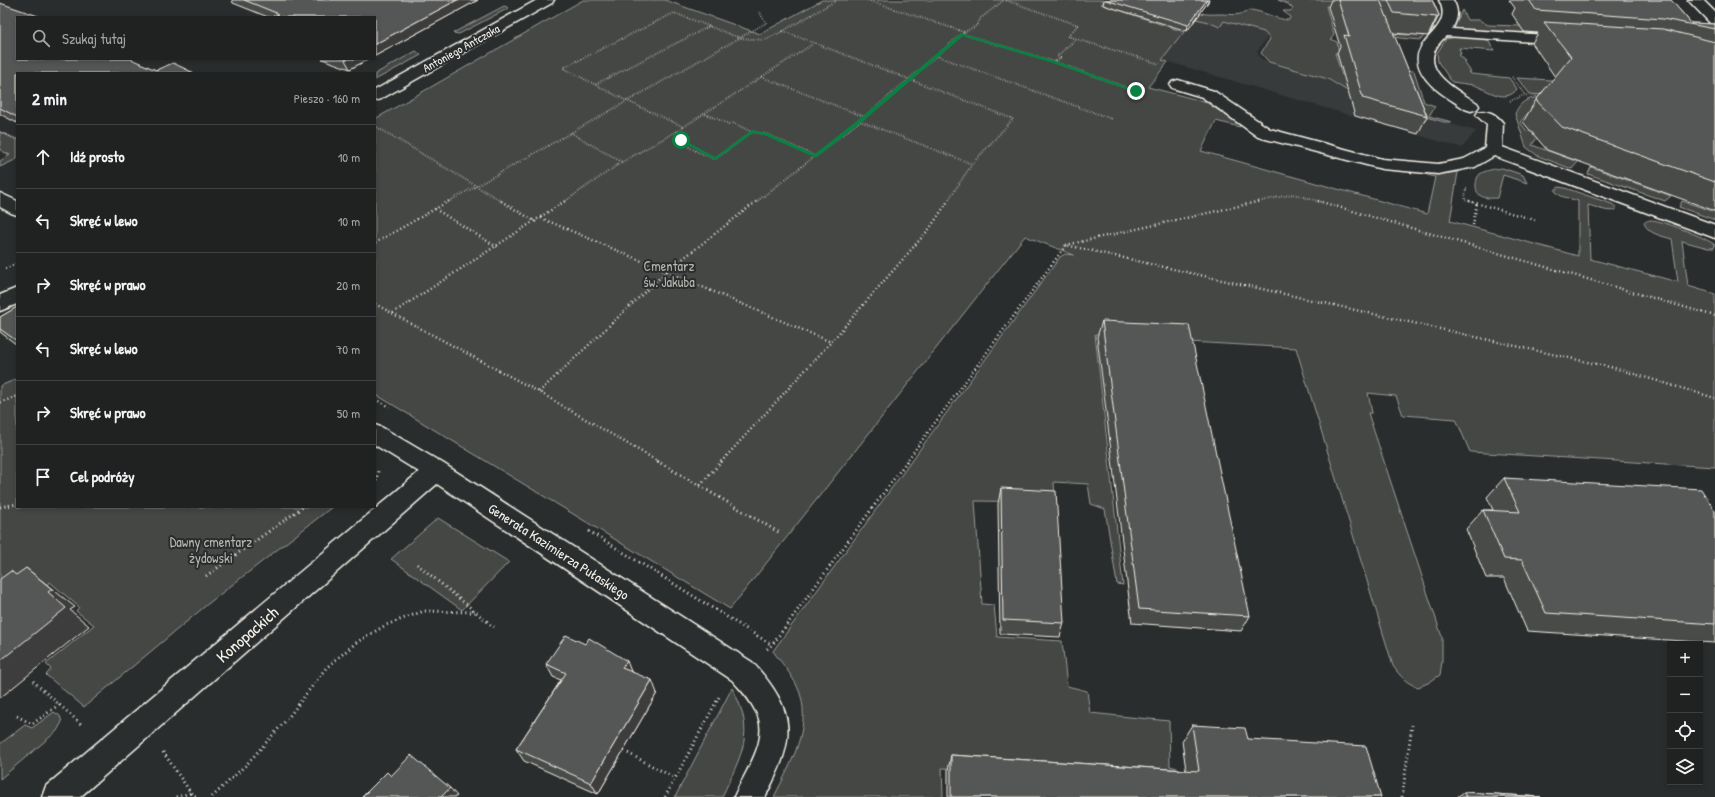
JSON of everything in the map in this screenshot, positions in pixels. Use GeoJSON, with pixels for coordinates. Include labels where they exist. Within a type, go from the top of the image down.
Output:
{"type":"FeatureCollection","features":[{"type":"Feature","properties":{"kind":"street","name":"Antoniego Antczaka"},"geometry":{"type":"LineString","coordinates":[[376,95],[547,0]]}},
{"type":"Feature","properties":{"kind":"street"},"geometry":{"type":"LineString","coordinates":[[1446,0],[1451,10],[1450,18],[1428,48],[1425,57],[1426,67],[1437,82],[1495,124],[1493,150]]}},
{"type":"Feature","properties":{"kind":"street"},"geometry":{"type":"LineString","coordinates":[[1695,0],[1715,20]]}},
{"type":"Feature","properties":{"kind":"street"},"geometry":{"type":"LineString","coordinates":[[1451,33],[1579,41]]}},
{"type":"Feature","properties":{"kind":"street"},"geometry":{"type":"LineString","coordinates":[[1178,85],[1208,94],[1264,132],[1382,164],[1438,168],[1469,163],[1493,150],[1715,232]]}},
{"type":"Feature","properties":{"kind":"street"},"geometry":{"type":"LineString","coordinates":[[0,199],[16,209]]}},
{"type":"Feature","properties":{"kind":"street"},"geometry":{"type":"LineString","coordinates":[[0,304],[16,296]]}},
{"type":"Feature","properties":{"kind":"street","name":"Generała Kazimierza Pułaskiego"},"geometry":{"type":"LineString","coordinates":[[376,435],[436,471],[742,671],[757,685],[766,698],[774,723],[774,743],[765,767],[749,797]]}},
{"type":"Feature","properties":{"kind":"street","name":"Konopackich"},"geometry":{"type":"LineString","coordinates":[[57,797],[436,471]]}},
{"type":"Feature","properties":{"kind":"path"},"geometry":{"type":"LineString","coordinates":[[684,126],[627,101],[563,68],[674,13],[740,38],[766,40],[837,0]]}},
{"type":"Feature","properties":{"kind":"path"},"geometry":{"type":"LineString","coordinates":[[867,0],[963,33],[1055,62],[1136,91]]}},
{"type":"Feature","properties":{"kind":"path"},"geometry":{"type":"LineString","coordinates":[[539,392],[667,271],[865,117],[963,33],[976,26],[981,18],[1005,0],[1078,25],[1068,36],[1160,64]]}},
{"type":"Feature","properties":{"kind":"path"},"geometry":{"type":"LineString","coordinates":[[376,241],[766,23],[759,11]]}},
{"type":"Feature","properties":{"kind":"path"},"geometry":{"type":"LineString","coordinates":[[596,85],[710,26]]}},
{"type":"Feature","properties":{"kind":"path"},"geometry":{"type":"LineString","coordinates":[[700,485],[831,342],[930,228],[972,164],[1013,119],[783,31]]}},
{"type":"Feature","properties":{"kind":"path"},"geometry":{"type":"LineString","coordinates":[[1055,62],[1060,58],[1057,56],[1076,38]]}},
{"type":"Feature","properties":{"kind":"path"},"geometry":{"type":"LineString","coordinates":[[393,313],[536,222],[622,162],[677,131],[814,43]]}},
{"type":"Feature","properties":{"kind":"path"},"geometry":{"type":"LineString","coordinates":[[937,56],[1112,119]]}},
{"type":"Feature","properties":{"kind":"path"},"geometry":{"type":"LineString","coordinates":[[762,76],[865,117]]}},
{"type":"Feature","properties":{"kind":"path"},"geometry":{"type":"LineString","coordinates":[[1512,77],[1525,95]]}},
{"type":"Feature","properties":{"kind":"path"},"geometry":{"type":"LineString","coordinates":[[1508,102],[1525,95],[1549,97]]}},
{"type":"Feature","properties":{"kind":"path"},"geometry":{"type":"LineString","coordinates":[[704,114],[729,124],[733,123],[752,132],[766,134],[816,156]]}},
{"type":"Feature","properties":{"kind":"path"},"geometry":{"type":"LineString","coordinates":[[860,121],[972,164]]}},
{"type":"Feature","properties":{"kind":"path"},"geometry":{"type":"LineString","coordinates":[[376,127],[536,222]]}},
{"type":"Feature","properties":{"kind":"path"},"geometry":{"type":"LineString","coordinates":[[677,131],[678,137],[684,143],[715,159],[752,132]]}},
{"type":"Feature","properties":{"kind":"path"},"geometry":{"type":"LineString","coordinates":[[0,132],[16,139]]}},
{"type":"Feature","properties":{"kind":"path"},"geometry":{"type":"LineString","coordinates":[[571,132],[622,162]]}},
{"type":"Feature","properties":{"kind":"path"},"geometry":{"type":"LineString","coordinates":[[1469,163],[1465,200],[1535,220]]}},
{"type":"Feature","properties":{"kind":"path"},"geometry":{"type":"LineString","coordinates":[[665,797],[675,778],[742,671],[772,644],[1066,245],[1293,194],[1715,316]]}},
{"type":"Feature","properties":{"kind":"path"},"geometry":{"type":"LineString","coordinates":[[1473,225],[1477,203]]}},
{"type":"Feature","properties":{"kind":"path"},"geometry":{"type":"LineString","coordinates":[[435,209],[497,247]]}},
{"type":"Feature","properties":{"kind":"path"},"geometry":{"type":"LineString","coordinates":[[541,218],[831,342]]}},
{"type":"Feature","properties":{"kind":"path"},"geometry":{"type":"LineString","coordinates":[[1066,245],[1614,368],[1715,398]]}},
{"type":"Feature","properties":{"kind":"path"},"geometry":{"type":"LineString","coordinates":[[0,272],[16,264]]}},
{"type":"Feature","properties":{"kind":"path"},"geometry":{"type":"LineString","coordinates":[[376,304],[539,392],[780,533]]}},
{"type":"Feature","properties":{"kind":"path"},"geometry":{"type":"LineString","coordinates":[[0,403],[16,396]]}},
{"type":"Feature","properties":{"kind":"path"},"geometry":{"type":"LineString","coordinates":[[376,479],[378,472],[377,465]]}},
{"type":"Feature","properties":{"kind":"path"},"geometry":{"type":"LineString","coordinates":[[0,507],[16,504]]}},
{"type":"Feature","properties":{"kind":"path"},"geometry":{"type":"LineString","coordinates":[[206,576],[302,508]]}},
{"type":"Feature","properties":{"kind":"path"},"geometry":{"type":"LineString","coordinates":[[417,564],[494,627]]}},
{"type":"Feature","properties":{"kind":"path"},"geometry":{"type":"LineString","coordinates":[[212,797],[246,765],[288,718],[326,668],[357,642],[386,625],[424,611],[475,612]]}},
{"type":"Feature","properties":{"kind":"path"},"geometry":{"type":"LineString","coordinates":[[738,623],[772,644]]}},
{"type":"Feature","properties":{"kind":"path"},"geometry":{"type":"LineString","coordinates":[[33,681],[82,725]]}},
{"type":"Feature","properties":{"kind":"path"},"geometry":{"type":"LineString","coordinates":[[17,716],[32,724],[60,704]]}},
{"type":"Feature","properties":{"kind":"path"},"geometry":{"type":"LineString","coordinates":[[1402,797],[1412,725]]}},
{"type":"Feature","properties":{"kind":"path"},"geometry":{"type":"LineString","coordinates":[[161,749],[191,793],[198,797]]}},
{"type":"Feature","properties":{"kind":"path"},"geometry":{"type":"LineString","coordinates":[[624,751],[675,778]]}},
{"type":"Feature","properties":{"kind":"path"},"geometry":{"type":"LineString","coordinates":[[176,797],[191,793]]}},
{"type":"Feature","properties":{"kind":"shaded area"},"geometry":{"type":"Polygon","coordinates":[[[1106,0],[1210,0],[1201,13],[1271,32],[1257,52],[1260,58],[1328,79],[1358,98],[1476,131],[1462,148],[1162,60],[1184,32],[1101,4],[1106,0]]]}},
{"type":"Feature","properties":{"kind":"green space","name":"Cmentarz św. Jakuba"},"geometry":{"type":"Polygon","coordinates":[[[583,0],[665,0],[760,34],[822,0],[1106,0],[1101,4],[1184,32],[1162,60],[1168,62],[1148,87],[1206,102],[1239,124],[1240,127],[1216,121],[1201,151],[1427,214],[1435,177],[1416,171],[1436,175],[1458,172],[1450,221],[1578,256],[1578,201],[1561,196],[1555,191],[1559,187],[1565,188],[1612,204],[1616,207],[1616,210],[1609,211],[1588,205],[1590,259],[1678,282],[1672,239],[1652,232],[1644,223],[1649,220],[1655,220],[1693,234],[1715,245],[1714,248],[1708,248],[1682,241],[1688,286],[1715,294],[1715,467],[1470,452],[1456,419],[1403,415],[1396,396],[1368,393],[1372,413],[1368,413],[1442,637],[1442,661],[1440,675],[1428,683],[1418,687],[1410,684],[1404,679],[1393,666],[1296,348],[1189,342],[1189,340],[1095,334],[1123,585],[1117,584],[1105,509],[1091,504],[1088,484],[1054,482],[1055,502],[975,501],[982,604],[994,605],[997,637],[1062,641],[1067,686],[1087,691],[1090,713],[1169,721],[1170,766],[1180,769],[1180,779],[942,768],[943,797],[774,797],[793,758],[802,729],[803,714],[802,700],[797,686],[773,651],[1060,257],[1065,254],[1074,255],[1025,236],[730,609],[376,395],[376,118],[583,0]]]}},
{"type":"Feature","properties":{"kind":"green space"},"geometry":{"type":"Polygon","coordinates":[[[1278,0],[1408,0],[1434,3],[1438,13],[1421,40],[1393,36],[1392,34],[1408,35],[1398,12],[1326,6],[1334,35],[1331,39],[1337,42],[1339,53],[1335,53],[1342,75],[1350,76],[1394,70],[1414,71],[1424,102],[1435,106],[1429,116],[1452,122],[1444,122],[1357,97],[1328,79],[1269,62],[1261,53],[1270,39],[1264,32],[1224,21],[1220,27],[1196,19],[1201,13],[1235,15],[1242,14],[1250,10],[1280,19],[1289,20],[1290,17],[1283,11],[1290,11],[1293,9],[1288,4],[1278,0]]]}},
{"type":"Feature","properties":{"kind":"green space"},"geometry":{"type":"Polygon","coordinates":[[[504,6],[509,8],[459,34],[453,33],[504,6]]]}},
{"type":"Feature","properties":{"kind":"green space"},"geometry":{"type":"Polygon","coordinates":[[[1462,10],[1467,20],[1479,20],[1488,25],[1519,26],[1658,42],[1454,29],[1462,10]]]}},
{"type":"Feature","properties":{"kind":"green space"},"geometry":{"type":"Polygon","coordinates":[[[1462,36],[1487,38],[1494,51],[1459,48],[1461,54],[1459,55],[1466,61],[1464,62],[1471,72],[1469,72],[1471,74],[1509,78],[1517,89],[1512,94],[1502,96],[1474,85],[1452,82],[1438,62],[1437,53],[1446,39],[1462,36]]]}},
{"type":"Feature","properties":{"kind":"green space"},"geometry":{"type":"Polygon","coordinates":[[[416,51],[421,55],[376,79],[376,73],[416,51]]]}},
{"type":"Feature","properties":{"kind":"green space"},"geometry":{"type":"Polygon","coordinates":[[[1517,78],[1568,81],[1586,98],[1530,94],[1517,78]]]}},
{"type":"Feature","properties":{"kind":"green space"},"geometry":{"type":"Polygon","coordinates":[[[1534,98],[1547,99],[1535,105],[1520,122],[1526,130],[1539,135],[1532,145],[1578,162],[1572,169],[1538,156],[1526,147],[1515,114],[1522,103],[1534,98]]]}},
{"type":"Feature","properties":{"kind":"green space"},"geometry":{"type":"Polygon","coordinates":[[[0,132],[16,140],[16,159],[0,167],[0,161],[10,155],[0,150],[0,132]]]}},
{"type":"Feature","properties":{"kind":"green space"},"geometry":{"type":"Polygon","coordinates":[[[1591,167],[1671,196],[1665,201],[1588,174],[1591,167]]]}},
{"type":"Feature","properties":{"kind":"green space"},"geometry":{"type":"Polygon","coordinates":[[[1502,168],[1523,175],[1527,183],[1503,175],[1497,198],[1481,196],[1476,188],[1477,178],[1479,175],[1488,171],[1502,168]]]}},
{"type":"Feature","properties":{"kind":"green space"},"geometry":{"type":"Polygon","coordinates":[[[1682,201],[1715,212],[1715,220],[1679,207],[1682,201]]]}},
{"type":"Feature","properties":{"kind":"green space","name":"Dawny cmentarz żydowski"},"geometry":{"type":"Polygon","coordinates":[[[16,379],[16,508],[331,508],[209,603],[84,707],[46,675],[51,669],[46,664],[94,625],[76,611],[79,607],[50,582],[0,617],[0,386],[16,379]]]}},
{"type":"Feature","properties":{"kind":"green space"},"geometry":{"type":"Polygon","coordinates":[[[438,518],[509,562],[462,610],[391,559],[438,518]]]}},
{"type":"Feature","properties":{"kind":"green space"},"geometry":{"type":"Polygon","coordinates":[[[732,688],[740,704],[744,718],[744,744],[722,797],[675,797],[732,688]]]}},
{"type":"Feature","properties":{"kind":"green space"},"geometry":{"type":"Polygon","coordinates":[[[54,712],[60,716],[62,722],[57,731],[0,779],[0,744],[25,725],[32,728],[54,712]]]}},
{"type":"Feature","properties":{"kind":"building"},"geometry":{"type":"Polygon","coordinates":[[[244,0],[457,0],[376,43],[376,16],[273,16],[279,14],[244,0]]]}},
{"type":"Feature","properties":{"kind":"building"},"geometry":{"type":"Polygon","coordinates":[[[1106,0],[1207,0],[1188,25],[1106,0]]]}},
{"type":"Feature","properties":{"kind":"building"},"geometry":{"type":"Polygon","coordinates":[[[1338,0],[1380,0],[1427,116],[1363,98],[1344,35],[1349,36],[1338,0]]]}},
{"type":"Feature","properties":{"kind":"building"},"geometry":{"type":"Polygon","coordinates":[[[1388,0],[1432,0],[1439,15],[1437,17],[1394,13],[1388,0]]]}},
{"type":"Feature","properties":{"kind":"building"},"geometry":{"type":"Polygon","coordinates":[[[1529,0],[1671,0],[1691,23],[1715,24],[1715,29],[1663,19],[1536,10],[1529,0]]]}},
{"type":"Feature","properties":{"kind":"building"},"geometry":{"type":"Polygon","coordinates":[[[0,3],[38,16],[16,16],[16,60],[133,60],[156,70],[173,63],[192,72],[16,72],[16,116],[0,108],[0,3]]]}},
{"type":"Feature","properties":{"kind":"building"},"geometry":{"type":"Polygon","coordinates":[[[1544,22],[1663,29],[1715,42],[1715,182],[1562,127],[1536,100],[1571,57],[1544,22]]]}},
{"type":"Feature","properties":{"kind":"building"},"geometry":{"type":"Polygon","coordinates":[[[16,308],[16,340],[0,329],[0,317],[16,308]]]}},
{"type":"Feature","properties":{"kind":"building"},"geometry":{"type":"Polygon","coordinates":[[[1102,321],[1189,325],[1250,616],[1139,609],[1102,321]]]}},
{"type":"Feature","properties":{"kind":"building"},"geometry":{"type":"Polygon","coordinates":[[[1504,478],[1701,489],[1715,511],[1715,624],[1546,613],[1522,560],[1504,559],[1483,510],[1520,512],[1504,478]]]}},
{"type":"Feature","properties":{"kind":"building"},"geometry":{"type":"Polygon","coordinates":[[[1001,488],[1056,491],[1064,623],[1003,620],[1001,488]]]}},
{"type":"Feature","properties":{"kind":"building"},"geometry":{"type":"Polygon","coordinates":[[[26,568],[52,589],[48,592],[66,608],[0,661],[0,579],[11,571],[16,575],[26,568]]]}},
{"type":"Feature","properties":{"kind":"building"},"geometry":{"type":"Polygon","coordinates":[[[566,635],[585,644],[589,638],[627,661],[622,668],[652,680],[591,783],[516,749],[566,673],[546,664],[566,635]]]}},
{"type":"Feature","properties":{"kind":"building"},"geometry":{"type":"Polygon","coordinates":[[[1192,725],[1245,728],[1248,739],[1366,746],[1381,797],[951,797],[951,755],[1199,771],[1192,725]]]}},
{"type":"Feature","properties":{"kind":"building"},"geometry":{"type":"Polygon","coordinates":[[[411,755],[450,788],[441,797],[362,797],[387,772],[391,776],[411,755]]]}},
{"type":"Feature","properties":{"kind":"building"},"geometry":{"type":"Polygon","coordinates":[[[1464,792],[1541,797],[1466,797],[1464,792]]]}},
{"type":"Feature","properties":{"kind":"route"},"geometry":{"type":"LineString","coordinates":[[681,140],[715,159],[752,132],[766,134],[816,156],[860,121],[962,34],[1055,62],[1136,91]]}}]}
